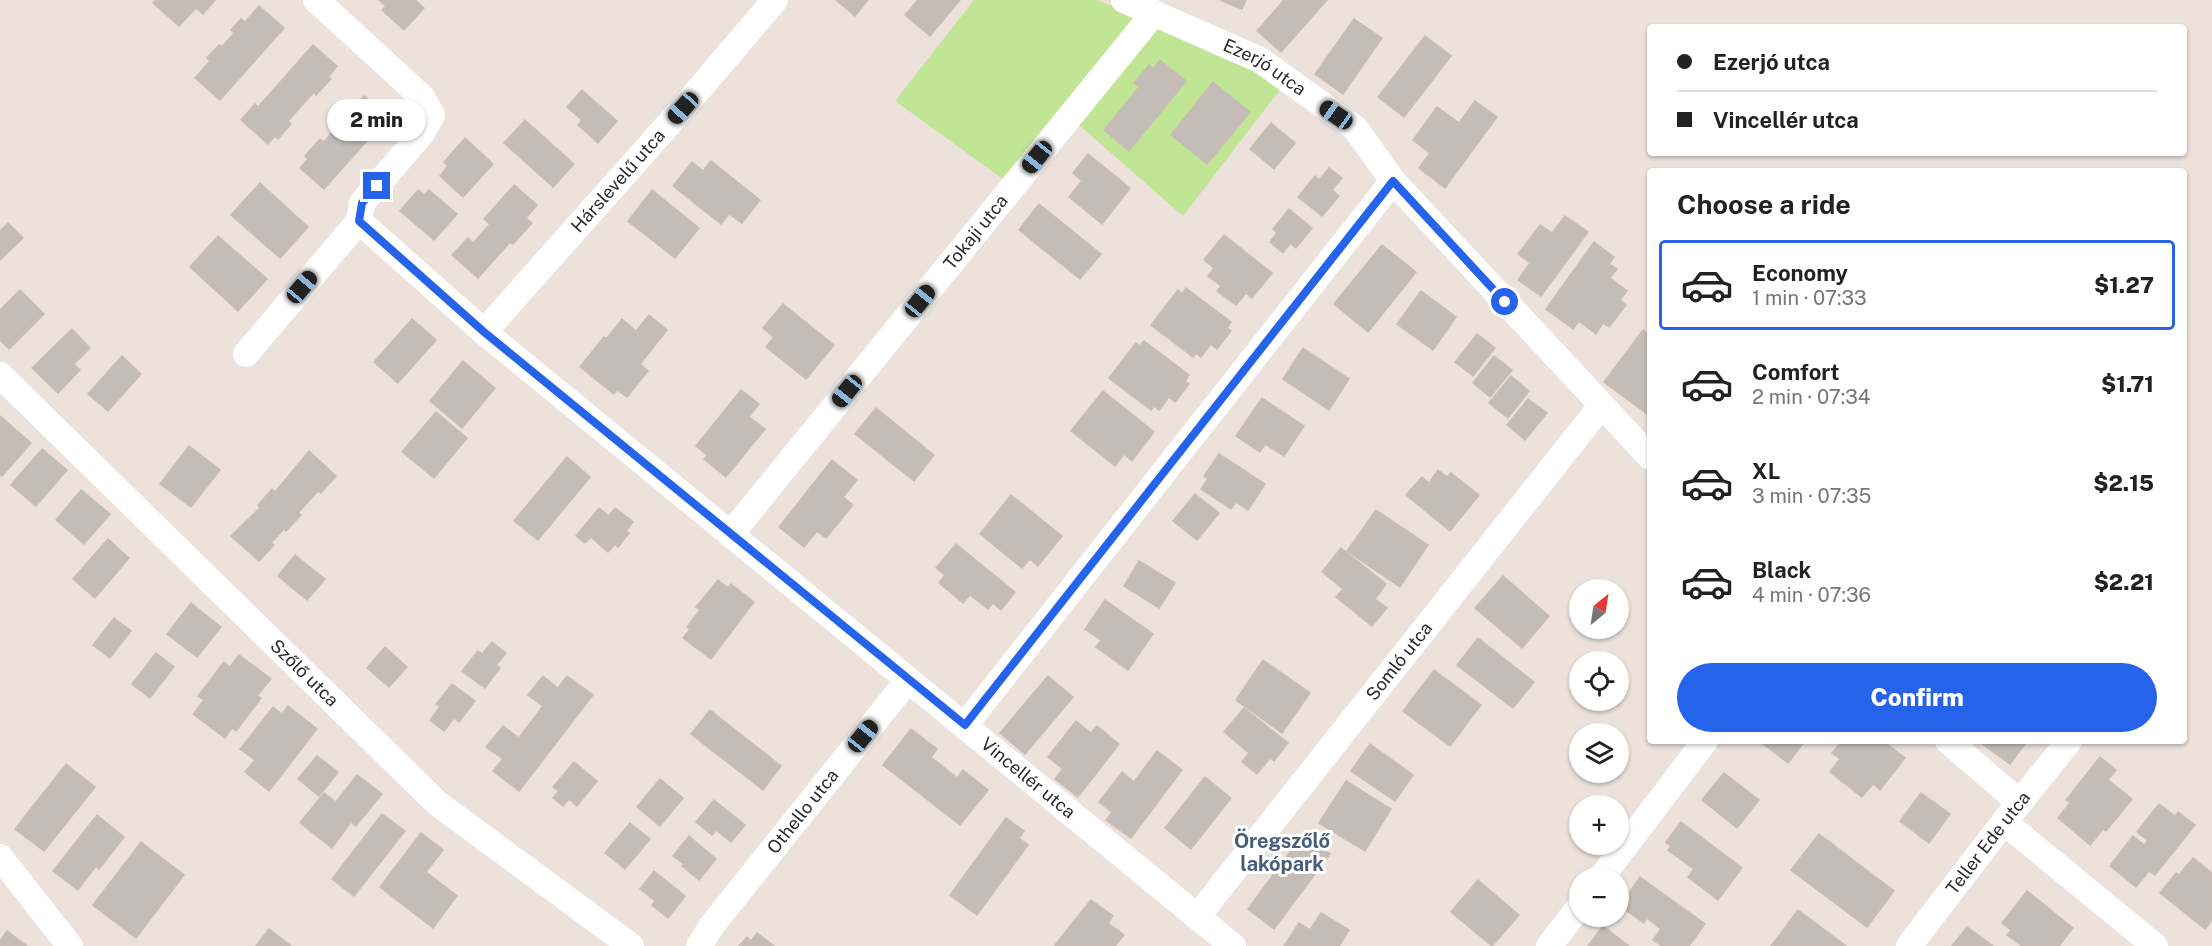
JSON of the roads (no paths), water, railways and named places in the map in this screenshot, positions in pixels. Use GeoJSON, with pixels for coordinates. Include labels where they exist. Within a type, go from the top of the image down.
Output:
{"type":"FeatureCollection","features":[{"type":"Feature","properties":{"kind":"street"},"geometry":{"type":"LineString","coordinates":[[246,354],[359,221],[362,203],[422,134],[432,115],[422,97],[315,0]]}},
{"type":"Feature","properties":{"kind":"street","name":"Hárslevelű utca"},"geometry":{"type":"LineString","coordinates":[[484,332],[683,108],[775,0]]}},
{"type":"Feature","properties":{"kind":"street","name":"Ezerjó utca"},"geometry":{"type":"LineString","coordinates":[[1124,0],[1260,60],[1355,128],[1393,181],[1647,455]]}},
{"type":"Feature","properties":{"kind":"street","name":"Tokaji utca"},"geometry":{"type":"LineString","coordinates":[[730,535],[1154,13]]}},
{"type":"Feature","properties":{"kind":"street"},"geometry":{"type":"LineString","coordinates":[[965,725],[1393,181]]}},
{"type":"Feature","properties":{"kind":"street","name":"Vincellér utca"},"geometry":{"type":"LineString","coordinates":[[359,221],[484,332],[1233,946]]}},
{"type":"Feature","properties":{"kind":"street","name":"Szőlő utca"},"geometry":{"type":"LineString","coordinates":[[0,375],[437,803],[631,946]]}},
{"type":"Feature","properties":{"kind":"street","name":"Somló utca"},"geometry":{"type":"LineString","coordinates":[[1197,917],[1601,406]]}},
{"type":"Feature","properties":{"kind":"street","name":"Othello utca"},"geometry":{"type":"LineString","coordinates":[[699,946],[713,924],[908,680]]}},
{"type":"Feature","properties":{"kind":"street"},"geometry":{"type":"LineString","coordinates":[[1609,867],[1703,744]]}},
{"type":"Feature","properties":{"kind":"street"},"geometry":{"type":"LineString","coordinates":[[1951,744],[2011,812],[2155,946]]}},
{"type":"Feature","properties":{"kind":"street","name":"Teller Ede utca"},"geometry":{"type":"LineString","coordinates":[[1909,946],[2011,812],[2068,744]]}},
{"type":"Feature","properties":{"kind":"street"},"geometry":{"type":"LineString","coordinates":[[0,857],[70,946]]}},
{"type":"Feature","properties":{"kind":"street"},"geometry":{"type":"LineString","coordinates":[[1549,946],[1569,920]]}},
{"type":"Feature","properties":{"kind":"district","name":"Öregszőlő lakópark"},"geometry":{"type":"Point","coordinates":[1282,852]}}]}
